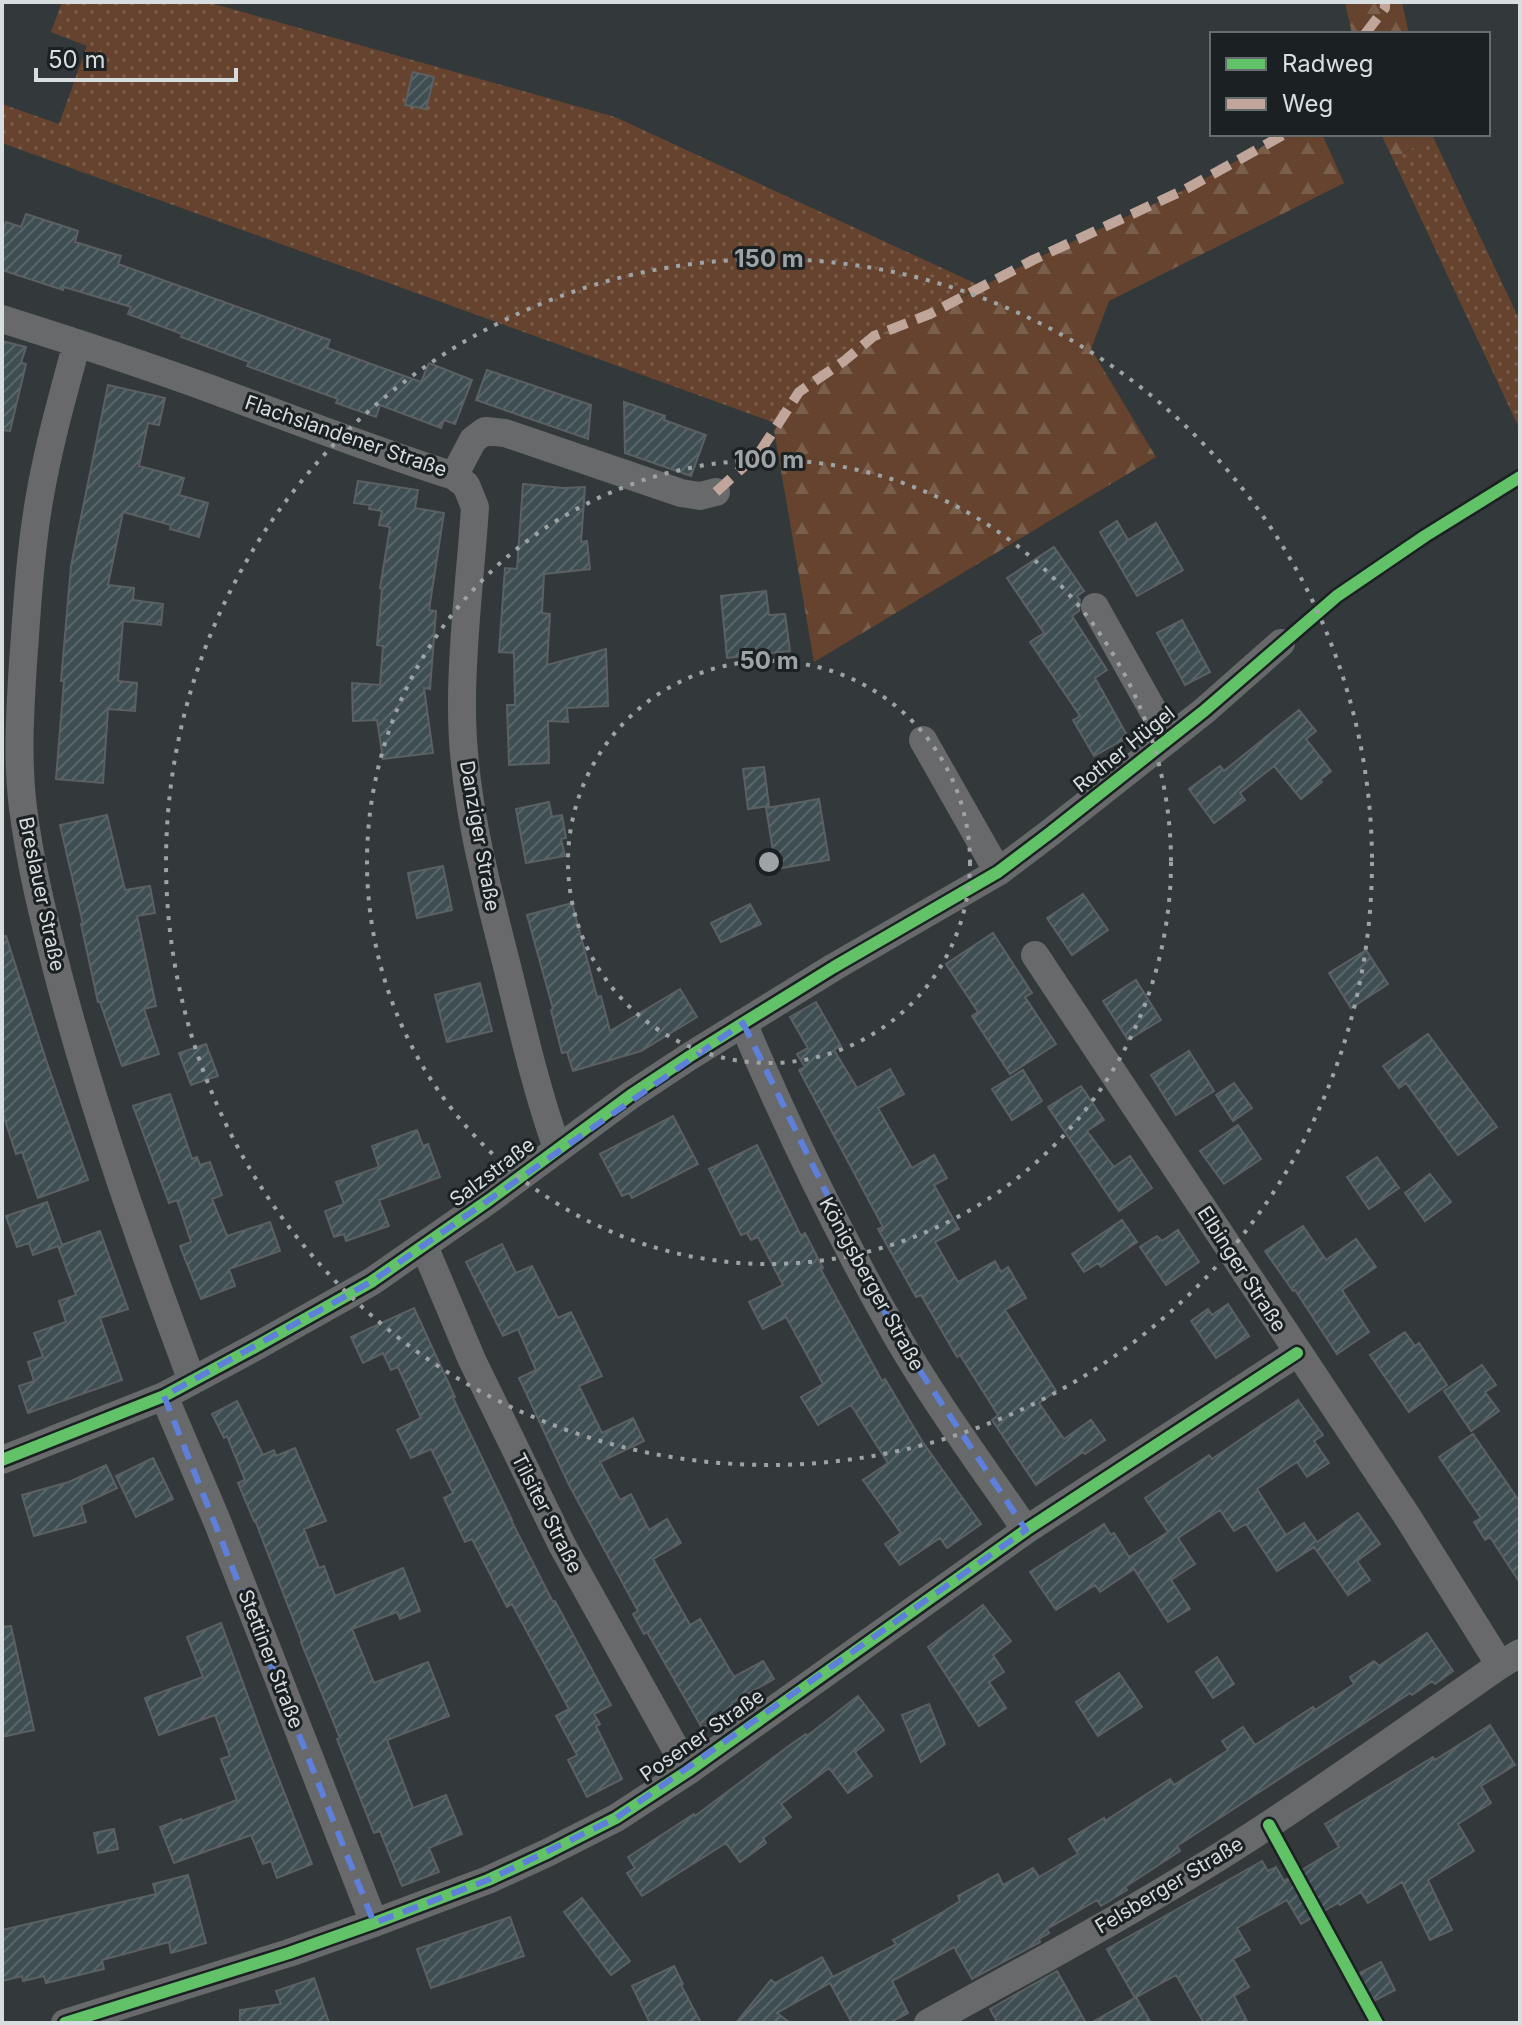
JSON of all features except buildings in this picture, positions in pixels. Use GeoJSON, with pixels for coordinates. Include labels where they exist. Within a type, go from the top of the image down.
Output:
{"type":"FeatureCollection","features":[{"type":"Feature","properties":{"kind":"street","name":"Flachslandener Straße"},"geometry":{"type":"LineString","coordinates":[[2,319],[211,389],[454,476],[473,440],[485,431],[505,433],[681,493],[700,496],[716,492]]}},
{"type":"Feature","properties":{"kind":"street","name":"Breslauer Straße"},"geometry":{"type":"LineString","coordinates":[[77,343],[38,503],[21,691],[23,806],[32,862],[93,1097],[159,1294],[192,1381]]}},
{"type":"Feature","properties":{"kind":"street","name":"Danziger Straße"},"geometry":{"type":"LineString","coordinates":[[454,476],[466,485],[475,507],[462,702],[469,796],[509,977],[546,1118],[557,1148]]}},
{"type":"Feature","properties":{"kind":"street","name":"Rother Hügel"},"geometry":{"type":"LineString","coordinates":[[1095,607],[1169,739]]}},
{"type":"Feature","properties":{"kind":"street","name":"Rother Hügel"},"geometry":{"type":"LineString","coordinates":[[992,876],[1169,739],[1281,643]]}},
{"type":"Feature","properties":{"kind":"street"},"geometry":{"type":"LineString","coordinates":[[923,740],[992,876]]}},
{"type":"Feature","properties":{"kind":"street","name":"Salzstraße"},"geometry":{"type":"LineString","coordinates":[[2,1460],[164,1396],[371,1282],[631,1095],[834,967],[992,876]]}},
{"type":"Feature","properties":{"kind":"street","name":"Elbinger Straße"},"geometry":{"type":"LineString","coordinates":[[1035,955],[1297,1353],[1407,1516],[1510,1659]]}},
{"type":"Feature","properties":{"kind":"street","name":"Königsberger Straße"},"geometry":{"type":"LineString","coordinates":[[743,1023],[832,1215],[896,1335],[1026,1530]]}},
{"type":"Feature","properties":{"kind":"street","name":"Tilsiter Straße"},"geometry":{"type":"LineString","coordinates":[[424,1246],[472,1360],[562,1545],[688,1771]]}},
{"type":"Feature","properties":{"kind":"street","name":"Posener Straße"},"geometry":{"type":"LineString","coordinates":[[65,2023],[374,1923],[488,1880],[616,1818],[688,1771],[1026,1530],[1297,1353]]}},
{"type":"Feature","properties":{"kind":"street","name":"Stettiner Straße"},"geometry":{"type":"LineString","coordinates":[[164,1396],[217,1521],[374,1923]]}},
{"type":"Feature","properties":{"kind":"street","name":"Felsberger Straße"},"geometry":{"type":"LineString","coordinates":[[928,2023],[1099,1928],[1269,1825],[1510,1659]]}},
{"type":"Feature","properties":{"kind":"highlighted area"},"geometry":{"type":"Polygon","coordinates":[[[743,1023],[896,1335],[1026,1530],[616,1818],[488,1880],[374,1923],[164,1396],[371,1282],[743,1023]]]}},
{"type":"Feature","properties":{"kind":"green space"},"geometry":{"type":"Polygon","coordinates":[[[62,2],[207,2],[615,117],[981,286],[930,314],[874,336],[799,392],[778,424],[2,143],[2,104],[59,124],[87,46],[51,32],[62,2]]]}},
{"type":"Feature","properties":{"kind":"green space"},"geometry":{"type":"Polygon","coordinates":[[[1345,2],[1402,2],[1409,32],[1352,32],[1345,2]]]}},
{"type":"Feature","properties":{"kind":"green space"},"geometry":{"type":"Polygon","coordinates":[[[1281,136],[1323,136],[1344,183],[1109,301],[1091,349],[1156,457],[814,662],[774,430],[799,392],[874,336],[930,314],[1033,260],[1186,189],[1281,136]]]}},
{"type":"Feature","properties":{"kind":"green space"},"geometry":{"type":"Polygon","coordinates":[[[1382,136],[1433,136],[1433,137],[1393,159],[1382,136]]]}},
{"type":"Feature","properties":{"kind":"green space"},"geometry":{"type":"Polygon","coordinates":[[[1433,137],[1520,321],[1520,430],[1393,159],[1433,137]]]}},
{"type":"Feature","properties":{"kind":"marked path"},"geometry":{"type":"LineString","coordinates":[[1367,32],[1385,8],[1385,2]]}},
{"type":"Feature","properties":{"kind":"marked path"},"geometry":{"type":"LineString","coordinates":[[716,492],[759,453],[799,392],[874,336],[930,314],[1033,260],[1186,189],[1281,136]]}},
{"type":"Feature","properties":{"kind":"cycle path"},"geometry":{"type":"LineString","coordinates":[[2,1460],[164,1396],[371,1282],[690,1056],[834,967],[998,872],[1204,711],[1337,596],[1520,477]]}},
{"type":"Feature","properties":{"kind":"cycle path"},"geometry":{"type":"LineString","coordinates":[[65,2023],[374,1923],[488,1880],[616,1818],[688,1771],[1026,1530],[1297,1353]]}},
{"type":"Feature","properties":{"kind":"cycle path"},"geometry":{"type":"LineString","coordinates":[[1269,1825],[1377,2023]]}}]}
